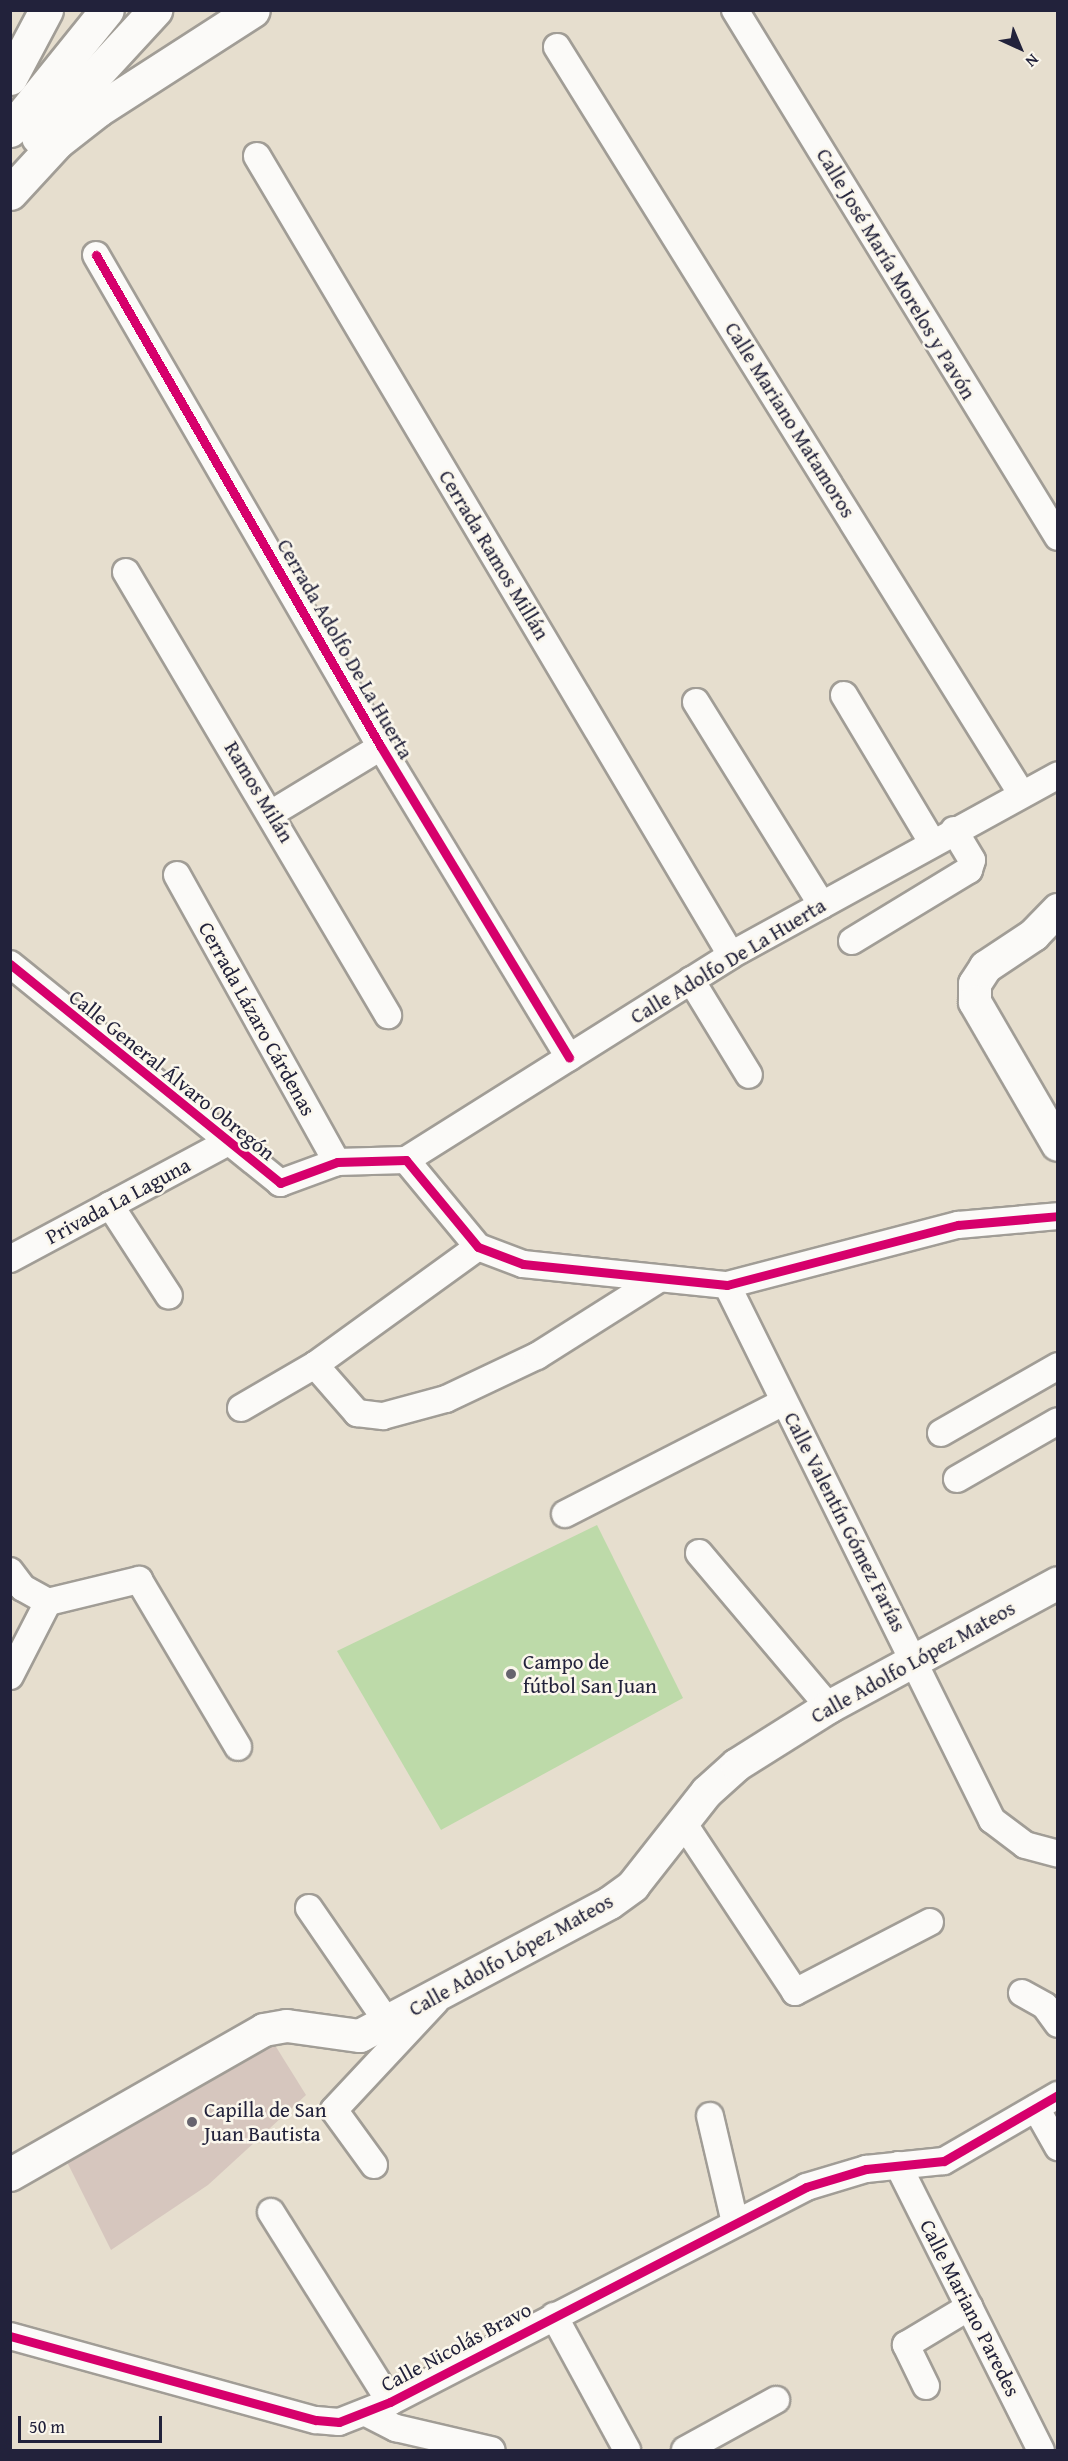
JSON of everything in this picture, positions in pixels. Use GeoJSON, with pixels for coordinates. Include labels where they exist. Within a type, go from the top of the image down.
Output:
{"type":"FeatureCollection","features":[{"type":"Feature","properties":{"kind":"highway"},"geometry":{"type":"LineString","coordinates":[[10,78],[46,10]]}},
{"type":"Feature","properties":{"kind":"highway"},"geometry":{"type":"LineString","coordinates":[[10,130],[107,10]]}},
{"type":"Feature","properties":{"kind":"highway"},"geometry":{"type":"LineString","coordinates":[[10,167],[155,10]]}},
{"type":"Feature","properties":{"kind":"highway"},"geometry":{"type":"LineString","coordinates":[[10,193],[57,142],[98,110],[253,10]]}},
{"type":"Feature","properties":{"kind":"main road"},"geometry":{"type":"LineString","coordinates":[[1055,1134],[975,1002],[975,984],[986,967],[1034,935],[1058,910]]}},
{"type":"Feature","properties":{"kind":"main road","name":"Calle Adolfo López Mateos"},"geometry":{"type":"LineString","coordinates":[[10,2175],[264,2030],[287,2026],[360,2036],[610,1903],[633,1886],[682,1821],[738,1765],[829,1707],[1058,1583]]}},
{"type":"Feature","properties":{"kind":"street","name":"Calle José María Morelos y Pavón"},"geometry":{"type":"LineString","coordinates":[[735,10],[1058,537]]}},
{"type":"Feature","properties":{"kind":"street","name":"Calle Mariano Matamoros"},"geometry":{"type":"LineString","coordinates":[[557,48],[1021,793]]}},
{"type":"Feature","properties":{"kind":"street","name":"Cerrada Ramos Millán"},"geometry":{"type":"LineString","coordinates":[[257,156],[731,955]]}},
{"type":"Feature","properties":{"kind":"street","name":"Cerrada Adolfo De La Huerta"},"geometry":{"type":"LineString","coordinates":[[96,255],[381,747],[569,1057]]}},
{"type":"Feature","properties":{"kind":"street","name":"Ramos Milán"},"geometry":{"type":"LineString","coordinates":[[126,572],[272,813],[387,1015]]}},
{"type":"Feature","properties":{"kind":"street"},"geometry":{"type":"LineString","coordinates":[[844,695],[932,842]]}},
{"type":"Feature","properties":{"kind":"street"},"geometry":{"type":"LineString","coordinates":[[696,702],[822,905]]}},
{"type":"Feature","properties":{"kind":"street"},"geometry":{"type":"LineString","coordinates":[[272,813],[381,747]]}},
{"type":"Feature","properties":{"kind":"street","name":"Calle Adolfo De La Huerta"},"geometry":{"type":"LineString","coordinates":[[406,1160],[731,955],[1021,793],[1058,775]]}},
{"type":"Feature","properties":{"kind":"street"},"geometry":{"type":"LineString","coordinates":[[852,942],[969,870],[972,860],[954,830]]}},
{"type":"Feature","properties":{"kind":"street","name":"Cerrada Lázaro Cárdenas"},"geometry":{"type":"LineString","coordinates":[[177,875],[337,1162]]}},
{"type":"Feature","properties":{"kind":"street","name":"Calle General Álvaro Obregón"},"geometry":{"type":"LineString","coordinates":[[10,964],[226,1143],[280,1183],[337,1162],[367,1157],[406,1160]]}},
{"type":"Feature","properties":{"kind":"street"},"geometry":{"type":"LineString","coordinates":[[690,980],[749,1075]]}},
{"type":"Feature","properties":{"kind":"street","name":"Privada La Laguna"},"geometry":{"type":"LineString","coordinates":[[10,1259],[226,1143]]}},
{"type":"Feature","properties":{"kind":"street"},"geometry":{"type":"LineString","coordinates":[[406,1160],[478,1247],[523,1264],[657,1280],[727,1285],[958,1225],[1058,1216]]}},
{"type":"Feature","properties":{"kind":"street"},"geometry":{"type":"LineString","coordinates":[[110,1205],[169,1296]]}},
{"type":"Feature","properties":{"kind":"street"},"geometry":{"type":"LineString","coordinates":[[241,1408],[315,1365],[478,1247]]}},
{"type":"Feature","properties":{"kind":"street"},"geometry":{"type":"LineString","coordinates":[[315,1365],[357,1413],[383,1416],[446,1399],[537,1356],[657,1280]]}},
{"type":"Feature","properties":{"kind":"street","name":"Calle Valentín Gómez Farías"},"geometry":{"type":"LineString","coordinates":[[727,1285],[992,1820],[1025,1845],[1058,1854]]}},
{"type":"Feature","properties":{"kind":"street"},"geometry":{"type":"LineString","coordinates":[[941,1433],[1058,1366]]}},
{"type":"Feature","properties":{"kind":"street"},"geometry":{"type":"LineString","coordinates":[[565,1514],[784,1402]]}},
{"type":"Feature","properties":{"kind":"street"},"geometry":{"type":"LineString","coordinates":[[957,1479],[1058,1421]]}},
{"type":"Feature","properties":{"kind":"street"},"geometry":{"type":"LineString","coordinates":[[699,1553],[829,1707]]}},
{"type":"Feature","properties":{"kind":"street"},"geometry":{"type":"LineString","coordinates":[[15,1585],[48,1602],[139,1580],[238,1747]]}},
{"type":"Feature","properties":{"kind":"street"},"geometry":{"type":"LineString","coordinates":[[10,1676],[48,1602]]}},
{"type":"Feature","properties":{"kind":"street"},"geometry":{"type":"LineString","coordinates":[[682,1821],[795,1992],[930,1922]]}},
{"type":"Feature","properties":{"kind":"street"},"geometry":{"type":"LineString","coordinates":[[309,1908],[387,2023]]}},
{"type":"Feature","properties":{"kind":"street"},"geometry":{"type":"LineString","coordinates":[[375,2165],[334,2110],[446,1991]]}},
{"type":"Feature","properties":{"kind":"street"},"geometry":{"type":"LineString","coordinates":[[1022,1993],[1045,2006],[1058,2024]]}},
{"type":"Feature","properties":{"kind":"street"},"geometry":{"type":"LineString","coordinates":[[1047,2101],[1058,2147]]}},
{"type":"Feature","properties":{"kind":"street","name":"Calle Nicolás Bravo"},"geometry":{"type":"LineString","coordinates":[[10,2336],[316,2420],[339,2422],[390,2402],[806,2187],[898,2165],[944,2161],[1047,2101]]}},
{"type":"Feature","properties":{"kind":"street"},"geometry":{"type":"LineString","coordinates":[[710,2116],[735,2223]]}},
{"type":"Feature","properties":{"kind":"street","name":"Calle Mariano Paredes"},"geometry":{"type":"LineString","coordinates":[[898,2165],[1041,2451]]}},
{"type":"Feature","properties":{"kind":"street"},"geometry":{"type":"LineString","coordinates":[[271,2212],[390,2402]]}},
{"type":"Feature","properties":{"kind":"street"},"geometry":{"type":"LineString","coordinates":[[926,2386],[906,2345],[969,2307]]}},
{"type":"Feature","properties":{"kind":"street"},"geometry":{"type":"LineString","coordinates":[[554,2316],[627,2451]]}},
{"type":"Feature","properties":{"kind":"street"},"geometry":{"type":"LineString","coordinates":[[685,2451],[776,2400]]}},
{"type":"Feature","properties":{"kind":"street"},"geometry":{"type":"LineString","coordinates":[[366,2413],[396,2428],[491,2451]]}},
{"type":"Feature","properties":{"kind":"green space","name":"Campo de fútbol San Juan"},"geometry":{"type":"Polygon","coordinates":[[[597,1525],[683,1698],[441,1830],[337,1651],[597,1525]]]}},
{"type":"Feature","properties":{"kind":"building","name":"Capilla de San Juan Bautista"},"geometry":{"type":"Polygon","coordinates":[[[273,2042],[306,2095],[208,2185],[111,2250],[61,2150],[273,2042]]]}},
{"type":"Feature","properties":{"kind":"cycle path"},"geometry":{"type":"LineString","coordinates":[[96,255],[381,747],[569,1057]]}},
{"type":"Feature","properties":{"kind":"cycle path"},"geometry":{"type":"LineString","coordinates":[[10,964],[280,1183],[337,1162],[406,1160],[478,1247],[523,1264],[727,1285],[958,1225],[1058,1216]]}},
{"type":"Feature","properties":{"kind":"cycle path"},"geometry":{"type":"LineString","coordinates":[[10,2336],[316,2420],[339,2422],[390,2402],[806,2187],[866,2169],[944,2161],[1058,2095]]}},
{"type":"Feature","properties":{"kind":"place","name":"Campo de fútbol San Juan"},"geometry":{"type":"Point","coordinates":[511,1674]}},
{"type":"Feature","properties":{"kind":"place","name":"Capilla de San Juan Bautista"},"geometry":{"type":"Point","coordinates":[192,2122]}}]}
